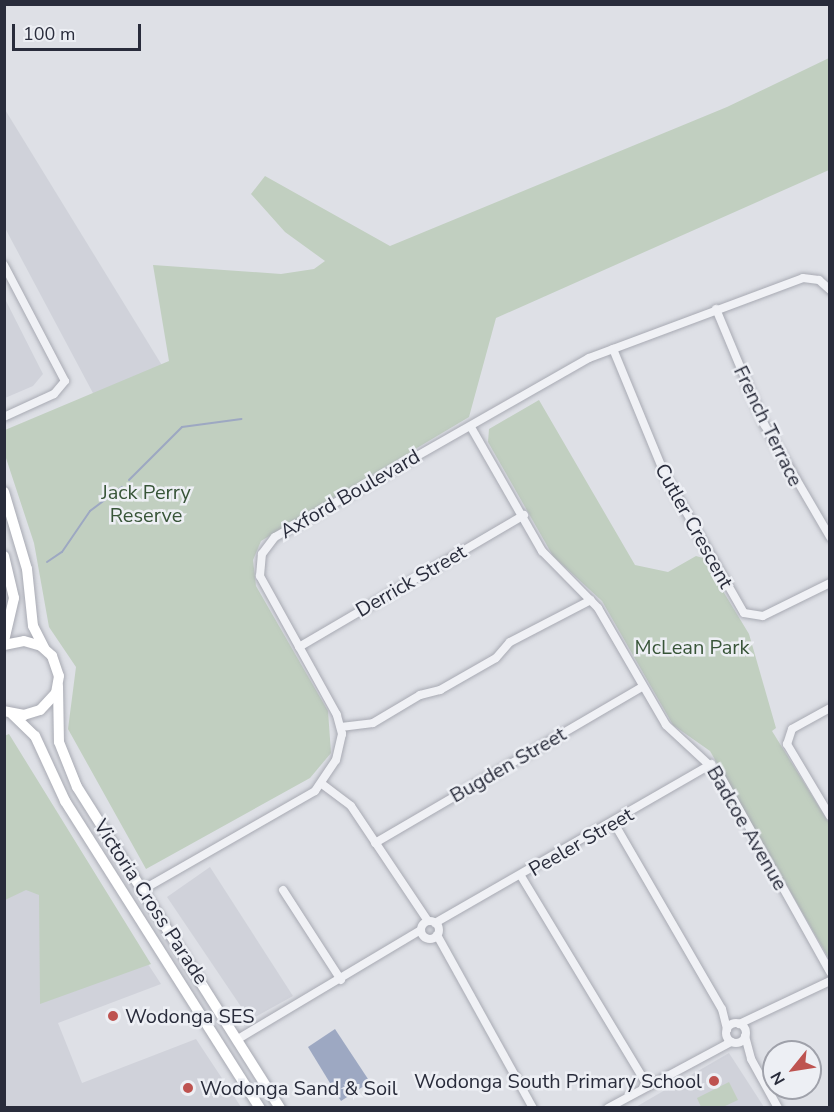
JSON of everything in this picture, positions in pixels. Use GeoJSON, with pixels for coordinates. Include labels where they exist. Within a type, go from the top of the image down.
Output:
{"type":"FeatureCollection","features":[{"type":"Feature","properties":{"kind":"main road"},"geometry":{"type":"LineString","coordinates":[[4,492],[29,580],[33,626],[44,648]]}},
{"type":"Feature","properties":{"kind":"main road"},"geometry":{"type":"LineString","coordinates":[[4,556],[14,598],[4,643],[24,641],[44,648]]}},
{"type":"Feature","properties":{"kind":"main road","name":"Victoria Cross Parade"},"geometry":{"type":"LineString","coordinates":[[44,648],[56,664],[57,728],[65,762],[280,1107]]}},
{"type":"Feature","properties":{"kind":"main road"},"geometry":{"type":"LineString","coordinates":[[8,713],[40,710],[58,686]]}},
{"type":"Feature","properties":{"kind":"main road","name":"Victoria Cross Parade"},"geometry":{"type":"LineString","coordinates":[[8,713],[35,736],[65,801],[260,1107]]}},
{"type":"Feature","properties":{"kind":"main road"},"geometry":{"type":"LineString","coordinates":[[127,900],[144,889]]}},
{"type":"Feature","properties":{"kind":"main road"},"geometry":{"type":"LineString","coordinates":[[202,1015],[217,1005]]}},
{"type":"Feature","properties":{"kind":"street"},"geometry":{"type":"LineString","coordinates":[[4,265],[65,381],[54,394],[4,417]]}},
{"type":"Feature","properties":{"kind":"street","name":"Axford Boulevard"},"geometry":{"type":"LineString","coordinates":[[341,727],[260,576],[269,542],[472,429],[511,401],[613,349],[803,278],[819,280],[830,290]]}},
{"type":"Feature","properties":{"kind":"street","name":"French Terrace"},"geometry":{"type":"LineString","coordinates":[[716,309],[764,424],[830,537]]}},
{"type":"Feature","properties":{"kind":"street","name":"Cutler Crescent"},"geometry":{"type":"LineString","coordinates":[[613,349],[664,473],[744,613],[764,616],[830,583]]}},
{"type":"Feature","properties":{"kind":"street","name":"Badcoe Avenue"},"geometry":{"type":"LineString","coordinates":[[472,429],[548,559],[591,600],[666,725],[711,764],[830,972]]}},
{"type":"Feature","properties":{"kind":"street","name":"Derrick Street"},"geometry":{"type":"LineString","coordinates":[[299,647],[524,515]]}},
{"type":"Feature","properties":{"kind":"street"},"geometry":{"type":"LineString","coordinates":[[144,889],[322,784],[336,760],[341,727],[373,723],[420,695],[440,690],[496,658],[510,642],[591,600]]}},
{"type":"Feature","properties":{"kind":"street","name":"Bugden Street"},"geometry":{"type":"LineString","coordinates":[[375,843],[642,687]]}},
{"type":"Feature","properties":{"kind":"street"},"geometry":{"type":"LineString","coordinates":[[830,708],[792,729],[787,744],[830,816]]}},
{"type":"Feature","properties":{"kind":"street","name":"Peeler Street"},"geometry":{"type":"LineString","coordinates":[[238,1039],[430,930],[711,764]]}},
{"type":"Feature","properties":{"kind":"street"},"geometry":{"type":"LineString","coordinates":[[322,784],[346,801],[375,843],[447,958],[533,1107]]}},
{"type":"Feature","properties":{"kind":"street"},"geometry":{"type":"LineString","coordinates":[[614,823],[722,1009],[746,1035],[751,1059]]}},
{"type":"Feature","properties":{"kind":"street"},"geometry":{"type":"LineString","coordinates":[[521,876],[647,1085]]}},
{"type":"Feature","properties":{"kind":"street"},"geometry":{"type":"LineString","coordinates":[[283,890],[341,980]]}},
{"type":"Feature","properties":{"kind":"street"},"geometry":{"type":"LineString","coordinates":[[714,1046],[727,1031],[738,1024],[757,1020],[830,981]]}},
{"type":"Feature","properties":{"kind":"street"},"geometry":{"type":"LineString","coordinates":[[722,1009],[727,1031],[733,1042],[751,1059],[778,1107]]}},
{"type":"Feature","properties":{"kind":"street"},"geometry":{"type":"LineString","coordinates":[[608,1107],[714,1046],[733,1042],[746,1035],[757,1020]]}},
{"type":"Feature","properties":{"kind":"shaded area"},"geometry":{"type":"Polygon","coordinates":[[[4,108],[163,367],[94,395],[5,228],[4,108]]]}},
{"type":"Feature","properties":{"kind":"shaded area"},"geometry":{"type":"Polygon","coordinates":[[[4,297],[43,374],[33,386],[5,398],[4,297]]]}},
{"type":"Feature","properties":{"kind":"shaded area"},"geometry":{"type":"Polygon","coordinates":[[[4,743],[161,984],[58,1023],[82,1083],[196,1039],[241,1107],[5,1107],[4,743]]]}},
{"type":"Feature","properties":{"kind":"shaded area"},"geometry":{"type":"Polygon","coordinates":[[[210,867],[293,996],[250,1020],[167,897],[210,867]]]}},
{"type":"Feature","properties":{"kind":"shaded area","name":"Wodonga South Primary School"},"geometry":{"type":"Polygon","coordinates":[[[729,1053],[764,1107],[634,1108],[729,1053]]]}},
{"type":"Feature","properties":{"kind":"green space","name":"Jack Perry Reserve"},"geometry":{"type":"Polygon","coordinates":[[[829,58],[829,170],[496,318],[469,417],[261,541],[253,560],[256,586],[328,711],[331,753],[310,778],[146,869],[68,729],[76,667],[49,627],[34,543],[5,455],[5,430],[169,361],[153,265],[281,274],[314,269],[325,261],[285,232],[251,194],[265,176],[390,246],[727,107],[829,58]]]}},
{"type":"Feature","properties":{"kind":"green space","name":"McLean Park"},"geometry":{"type":"Polygon","coordinates":[[[539,400],[635,565],[668,572],[696,556],[703,558],[749,634],[776,728],[772,731],[829,823],[829,959],[710,751],[673,725],[602,601],[553,556],[488,442],[489,429],[539,400]]]}},
{"type":"Feature","properties":{"kind":"green space"},"geometry":{"type":"Polygon","coordinates":[[[9,734],[151,964],[40,1004],[39,895],[26,890],[5,900],[4,736],[9,734]]]}},
{"type":"Feature","properties":{"kind":"green space"},"geometry":{"type":"Polygon","coordinates":[[[729,1082],[738,1100],[723,1107],[701,1107],[697,1098],[729,1082]]]}},
{"type":"Feature","properties":{"kind":"water"},"geometry":{"type":"Polygon","coordinates":[[[335,1029],[370,1082],[341,1101],[308,1047],[335,1029]]]}},
{"type":"Feature","properties":{"kind":"waterway"},"geometry":{"type":"LineString","coordinates":[[129,480],[182,427],[241,419]]}},
{"type":"Feature","properties":{"kind":"waterway"},"geometry":{"type":"LineString","coordinates":[[47,562],[62,552],[90,511],[122,487]]}},
{"type":"Feature","properties":{"kind":"place","name":"Wodonga SES"},"geometry":{"type":"Point","coordinates":[113,1016]}},
{"type":"Feature","properties":{"kind":"place","name":"Wodonga South Primary School"},"geometry":{"type":"Point","coordinates":[714,1081]}},
{"type":"Feature","properties":{"kind":"place","name":"Wodonga Sand & Soil"},"geometry":{"type":"Point","coordinates":[188,1088]}}]}
